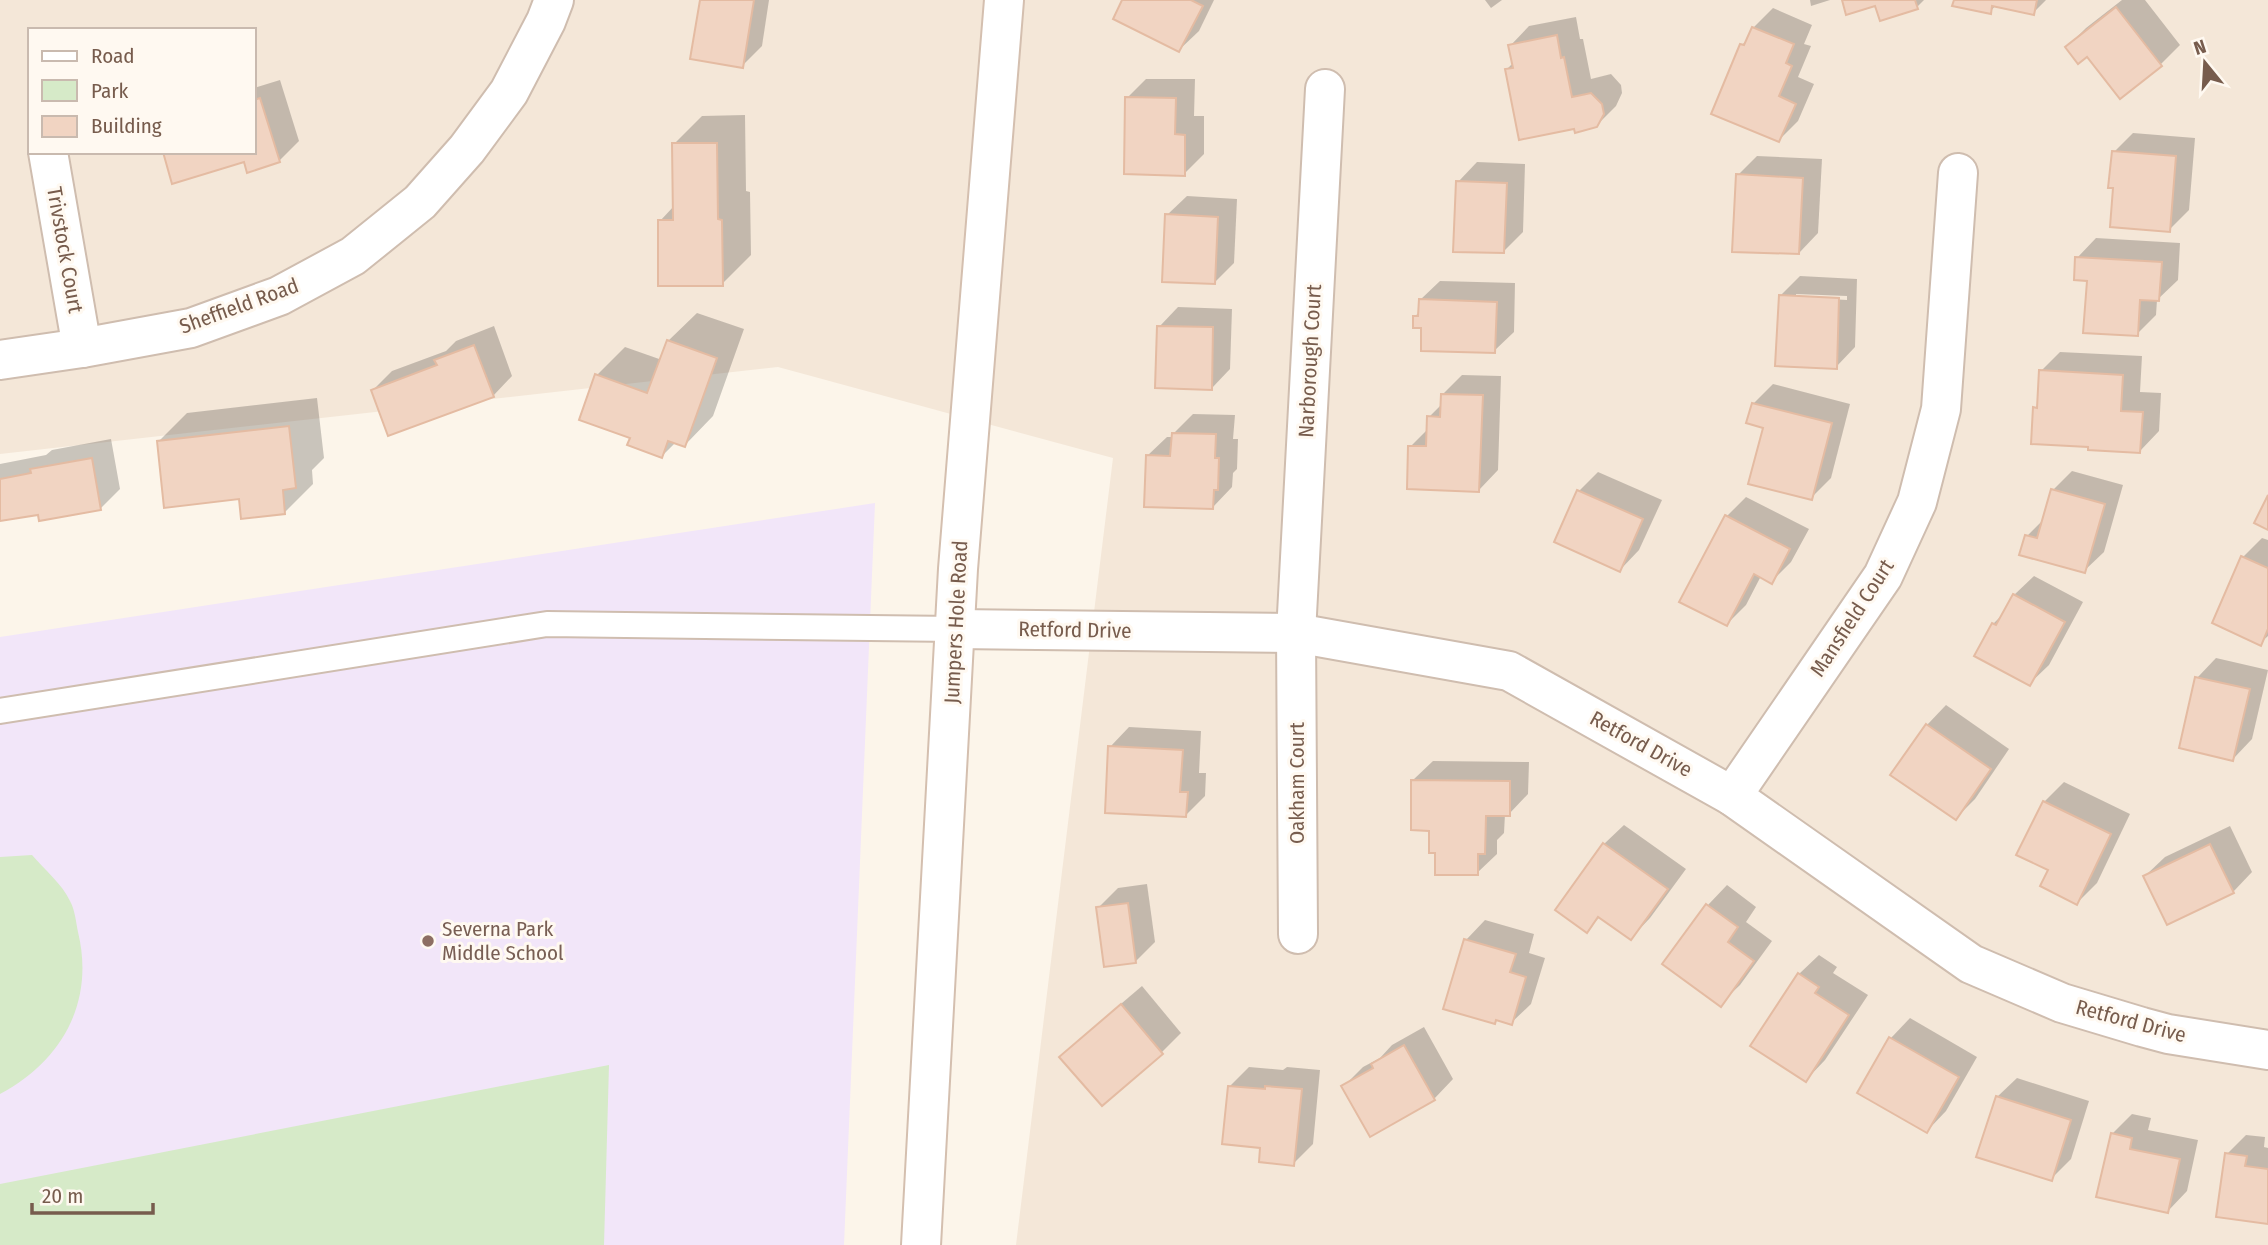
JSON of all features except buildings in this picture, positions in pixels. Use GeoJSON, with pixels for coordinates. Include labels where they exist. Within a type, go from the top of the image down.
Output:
{"type":"FeatureCollection","features":[{"type":"Feature","properties":{"kind":"street","name":"Sheffield Road"},"geometry":{"type":"LineString","coordinates":[[0,360],[191,328],[279,296],[353,256],[420,202],[467,149],[509,92],[546,22],[554,0]]}},
{"type":"Feature","properties":{"kind":"street","name":"Jumpers Hole Road"},"geometry":{"type":"LineString","coordinates":[[921,1245],[960,555],[1004,0]]}},
{"type":"Feature","properties":{"kind":"street","name":"Narborough Court"},"geometry":{"type":"LineString","coordinates":[[1296,633],[1325,89]]}},
{"type":"Feature","properties":{"kind":"street","name":"Trivstock Court"},"geometry":{"type":"LineString","coordinates":[[48,154],[82,348]]}},
{"type":"Feature","properties":{"kind":"street","name":"Mansfield Court"},"geometry":{"type":"LineString","coordinates":[[1732,796],[1884,576],[1917,502],[1941,409],[1958,173]]}},
{"type":"Feature","properties":{"kind":"street","name":"Retford Drive"},"geometry":{"type":"LineString","coordinates":[[956,629],[1296,633],[1509,670],[1732,796],[1972,964],[2062,1003],[2155,1031],[2268,1049]]}},
{"type":"Feature","properties":{"kind":"street","name":"Oakham Court"},"geometry":{"type":"LineString","coordinates":[[1296,633],[1298,934]]}},
{"type":"Feature","properties":{"kind":"lane"},"geometry":{"type":"LineString","coordinates":[[0,711],[547,624],[956,629]]}},
{"type":"Feature","properties":{"kind":"shaded area"},"geometry":{"type":"Polygon","coordinates":[[[0,0],[2268,0],[2268,1245],[1016,1245],[1113,458],[778,367],[0,454],[0,0]]]}},
{"type":"Feature","properties":{"kind":"shaded area","name":"Severna Park Middle School"},"geometry":{"type":"Polygon","coordinates":[[[875,503],[844,1245],[0,1245],[0,637],[875,503]]]}},
{"type":"Feature","properties":{"kind":"green space"},"geometry":{"type":"Polygon","coordinates":[[[32,855],[58,883],[72,905],[82,958],[82,982],[69,1027],[56,1047],[41,1065],[0,1094],[0,857],[32,855]]]}},
{"type":"Feature","properties":{"kind":"green space"},"geometry":{"type":"Polygon","coordinates":[[[609,1065],[604,1245],[0,1245],[0,1184],[609,1065]]]}},
{"type":"Feature","properties":{"kind":"place","name":"Severna Park Middle School"},"geometry":{"type":"Point","coordinates":[428,941]}}]}
